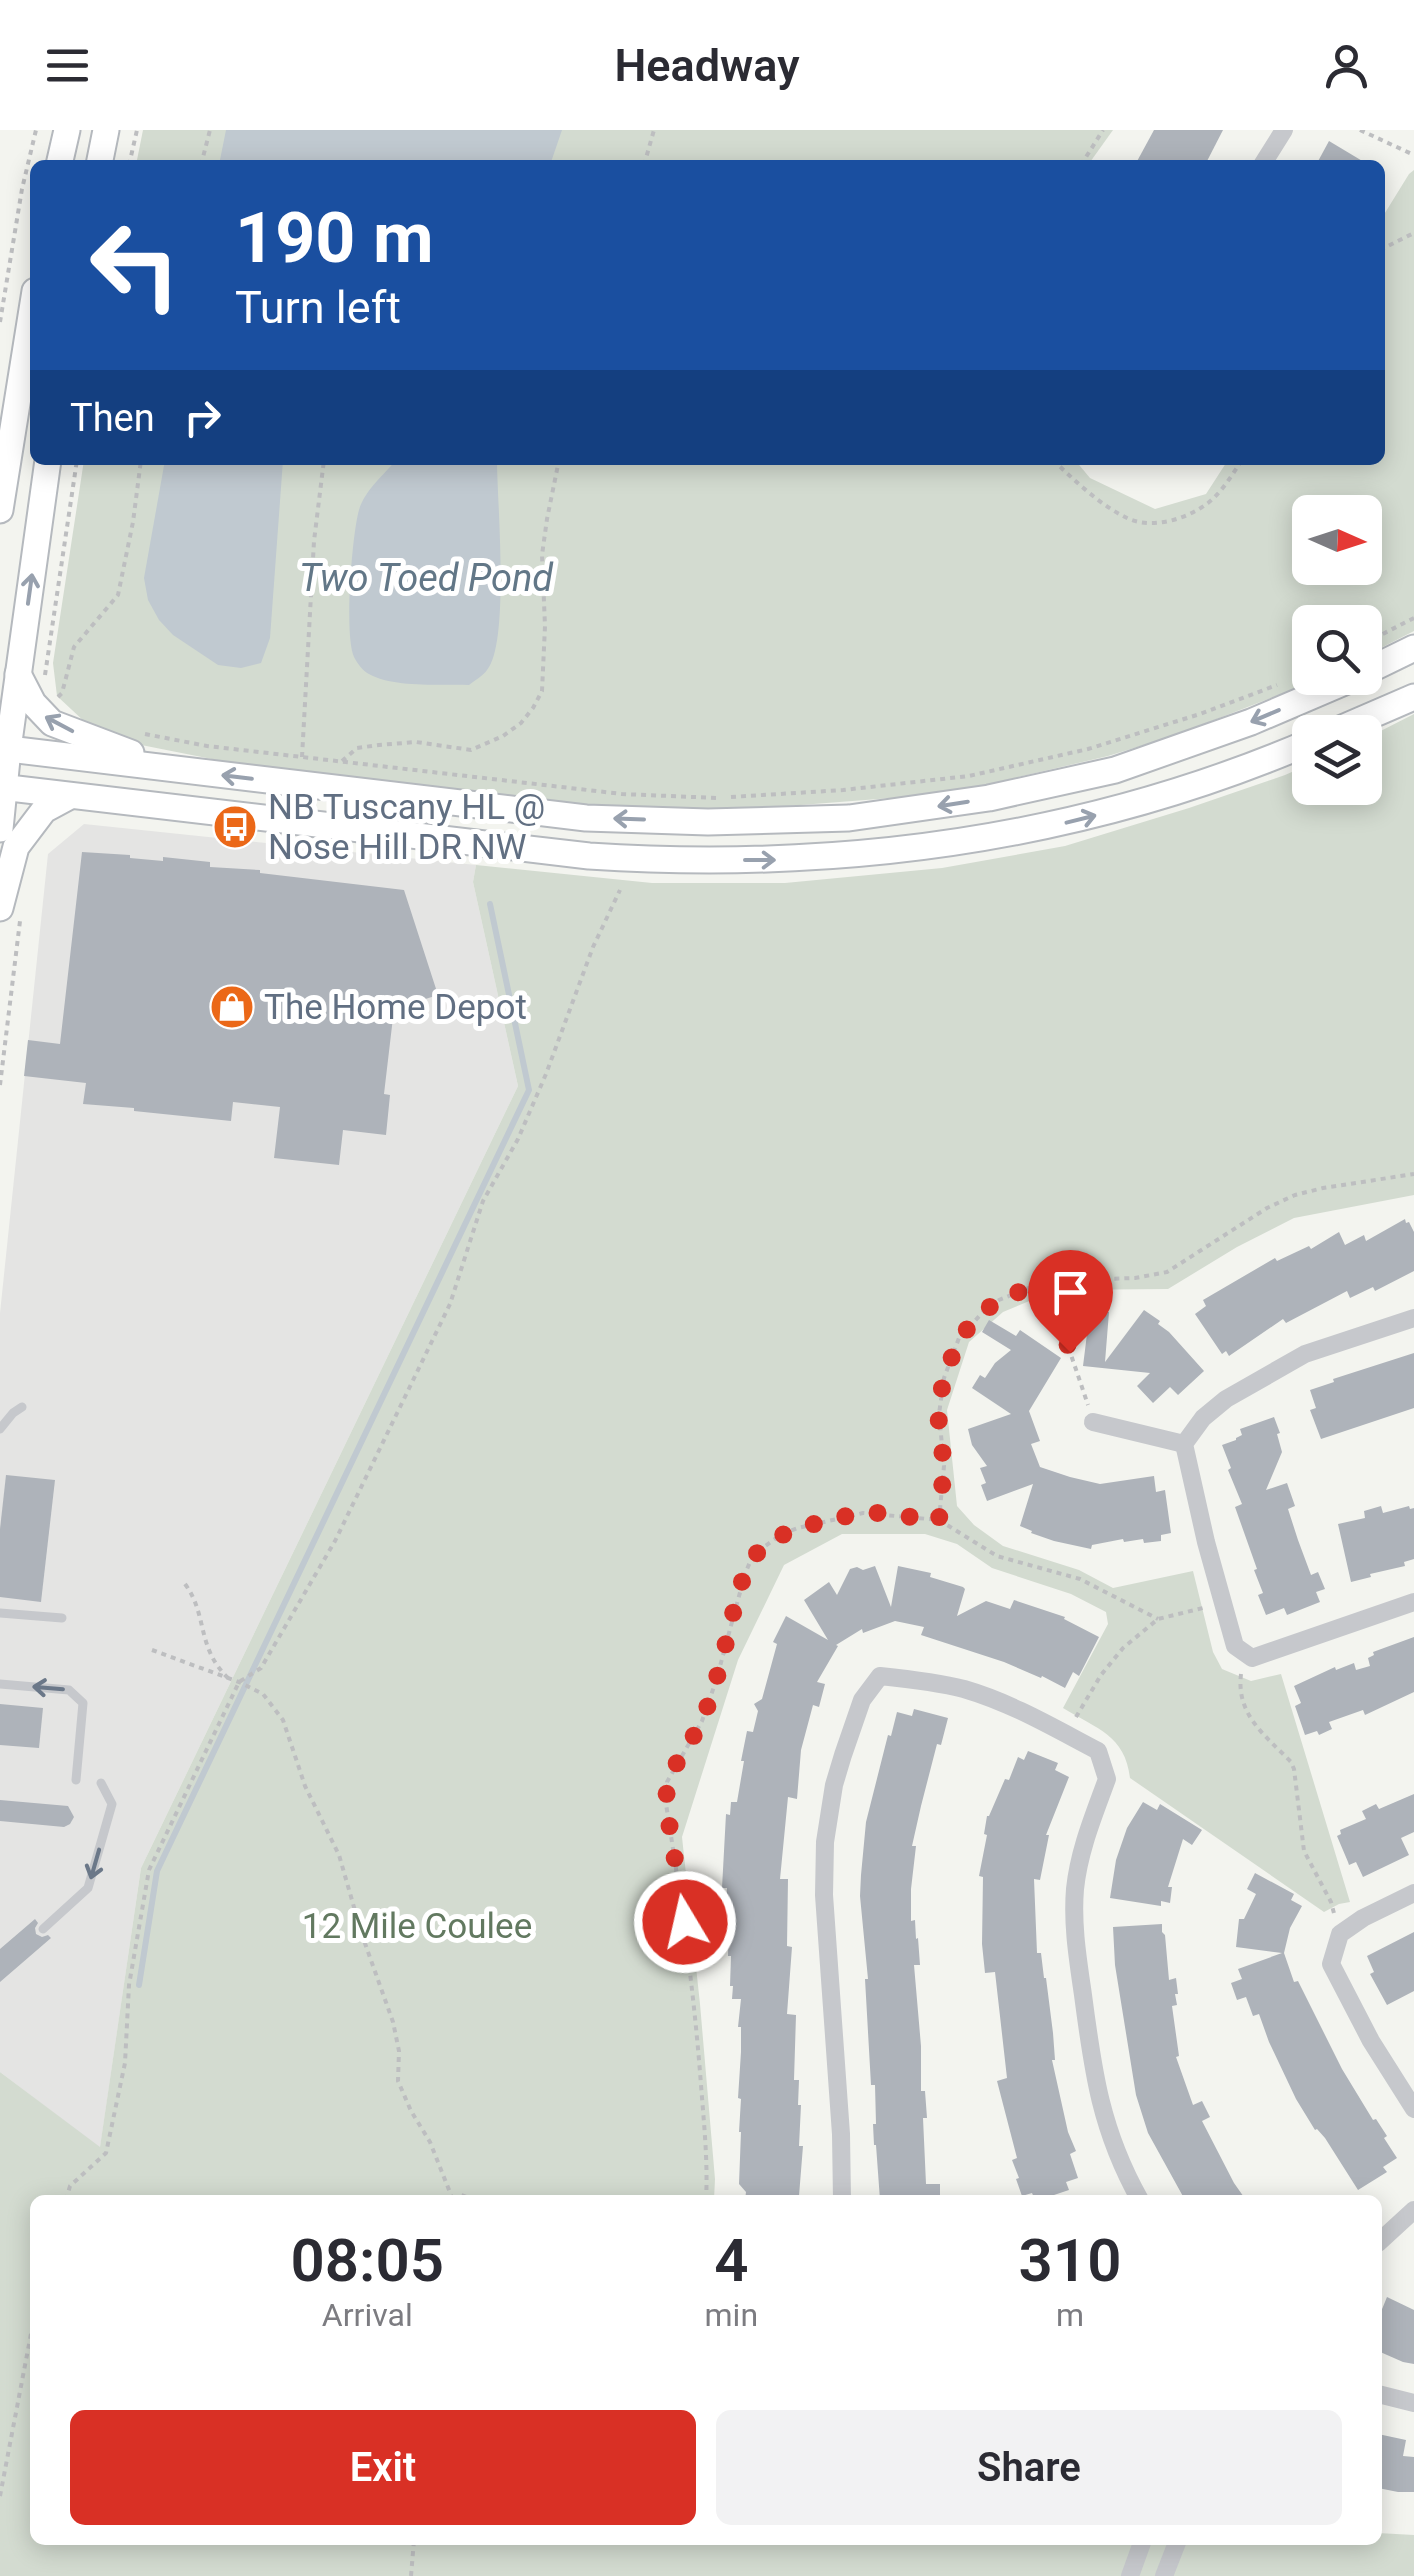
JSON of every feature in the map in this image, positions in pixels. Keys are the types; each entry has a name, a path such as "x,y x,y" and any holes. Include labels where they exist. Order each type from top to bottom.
{"street":[{"path":"61,160 66,130"},
{"path":"100,160 106,130"},
{"path":"1265,160 1284,130"},
{"path":"0,510 30,322"},
{"path":"0,829 4,749 47,465"},
{"path":"1382,664 1414,648"},
{"path":"18,674 33,703 52,722 108,746 183,769"},
{"path":"4,749 586,818 708,822 849,818 988,798 1114,770 1251,722 1314,695"},
{"path":"1372,715 1414,697"},
{"path":"2,788 589,856 796,860 874,854 1030,831 1194,787 1292,750"},
{"path":"11,911 16,846 44,810 71,796"},
{"path":"1414,1318 1305,1354 1226,1399 1203,1418 1184,1444 1234,1646 1252,1658 1414,1602"},
{"path":"1094,1422 1184,1444"},
{"path":"842,2195 824,1842 834,1785 862,1700 880,1676 939,1683 1011,1706 1098,1752 1108,1779 1079,1862 1075,1938 1098,2098 1116,2153 1137,2195"},
{"path":"1414,1893 1340,1934 1332,1964 1371,2041 1414,2109"},
{"path":"1382,2240 1414,2210"},
{"path":"1382,2395 1414,2403"},
{"path":"1130,2576 1141,2545"},
{"path":"1164,2576 1176,2545"}],"lane":[{"path":"0,1428 22,1407"},
{"path":"0,1613 62,1618"},
{"path":"0,1684 68,1690 83,1703 76,1780"},
{"path":"43,1929 88,1888 112,1804 102,1783"}],"path":[{"path":"0,322 36,130"},
{"path":"130,160 137,130"},
{"path":"202,160 210,130"},
{"path":"645,160 654,130"},
{"path":"1085,160 1103,130"},
{"path":"1360,130 1414,155"},
{"path":"1385,248 1414,233"},
{"path":"45,681 76,465"},
{"path":"51,704 62,693 74,648 118,595 140,465"},
{"path":"302,757 314,542 323,465"},
{"path":"342,761 357,748 379,745 416,742 471,750 503,736 534,708 542,690 544,666 542,556 559,465"},
{"path":"1059,465 1128,519 1154,524 1207,503 1228,483 1239,465"},
{"path":"1382,634 1414,618"},
{"path":"131,732 207,746 622,794 720,798 969,776 1088,749 1200,714 1292,677"},
{"path":"67,2195 70,2186 106,2153 125,2063 128,1985 149,1870 239,1682 261,1668 318,1572 450,1304 483,1201 518,1139 620,890"},
{"path":"0,1085 11,911"},
{"path":"939,1520 944,1466 938,1414 944,1378 959,1338 999,1300 1046,1281 1153,1276 1184,1263 1266,1208 1295,1195 1414,1174"},
{"path":"1046,1281 1094,1422"},
{"path":"706,2195 708,2168 696,2016 666,1804 667,1782 702,1721 745,1574 761,1548 798,1528 863,1514 939,1520 996,1556 1080,1579 1158,1620"},
{"path":"185,1584 198,1604 202,1632 216,1666 231,1681"},
{"path":"1066,1734 1100,1675 1123,1648 1158,1620 1223,1604"},
{"path":"152,1650 263,1694 283,1720 305,1786 339,1855 393,2022 398,2082 430,2142 451,2195"},
{"path":"1252,1658 1241,1672 1240,1697 1247,1715 1294,1769 1304,1851 1331,1902 1340,1934"},
{"path":"0,2496 30,2339"},
{"path":"411,2576 414,2545"}],"shaded area":[{"path":"84,824 476,865 473,882 518,1086 141,1868 100,2148 0,2072 0,1313 48,854"}],"green space":[{"path":"143,130 1113,130 1092,160 137,160"},
{"path":"1414,170 1414,631 1382,647 1382,605 1292,605 1292,690 1173,736 1108,756 976,787 904,797 735,810 635,809 495,797 257,768 101,737 57,696 53,663 83,465 1079,465 1090,478 1155,509 1206,494 1225,465 1385,465 1385,213"},
{"name":"12 Mile Coulee","path":"1414,714 1414,1195 1294,1218 1168,1289 1056,1290 1003,1312 969,1342 947,1410 957,1506 974,1525 1003,1546 1079,1570 1113,1588 1193,1571 1213,1652 1222,1669 1251,1681 1281,1674 1350,1902 1324,1912 1130,1778 1116,1742 1063,1708 1108,1624 1106,1612 1071,1594 992,1568 957,1544 925,1534 842,1534 784,1565 738,1660 682,1837 714,2195 30,2195 30,2545 1382,2545 1382,2533 1414,2535 1414,2576 0,2576 0,2072 100,2147 141,1868 518,1086 473,882 476,865 652,883 785,883 942,868 1065,846 1292,772 1292,805 1382,805 1382,730"}],"water":[{"path":"226,130 562,130 552,160 220,160"},
{"name":"Two Toed Pond","path":"164,465 283,465 270,638 261,663 241,668 218,665 173,635 148,600 144,578"},
{"name":"Two Toed Pond","path":"392,465 497,465 501,570 498,631 487,670 469,685 391,681 367,673 354,657 349,608 356,522 365,496"}],"building":[{"path":"1154,130 1223,130 1208,160 1138,160"},
{"path":"1329,141 1361,160 1319,160"},
{"name":"The Home Depot","path":"82,852 210,862 210,867 404,890 438,995 394,1009 384,1094 390,1095 386,1135 343,1130 339,1165 274,1158 280,1107 233,1102 231,1121 134,1111 83,1104 86,1083 24,1076 28,1040 60,1044"},
{"path":"1405,1219 1414,1232 1414,1271 1375,1291 1373,1287 1350,1298 1347,1291 1286,1323 1283,1319 1229,1356 1226,1351 1222,1354 1195,1314 1206,1306 1203,1300 1275,1258 1277,1261 1309,1246 1311,1249 1339,1232 1345,1245 1364,1235 1366,1241"},
{"path":"1090,1310 1109,1312 1105,1362 1144,1310 1160,1321 1158,1324 1204,1371 1178,1395 1170,1387 1153,1403 1137,1386 1150,1373 1083,1366"},
{"path":"989,1320 1016,1336 1020,1330 1061,1358 1029,1411 1040,1441 1031,1444 1040,1467 1100,1484 1154,1476 1156,1492 1165,1490 1171,1533 1161,1535 1161,1541 1123,1539 1092,1545 1091,1549 1054,1541 1020,1526 1033,1484 987,1501 980,1468 987,1466 972,1445 968,1429 1011,1414 972,1388 980,1375 985,1378 1011,1350 982,1332"},
{"path":"1414,1353 1414,1408 1321,1439 1310,1410 1316,1408 1310,1390"},
{"path":"1274,1417 1282,1452 1266,1490 1287,1483 1295,1506 1288,1509 1298,1540 1311,1575 1318,1572 1325,1589 1316,1592 1320,1602 1287,1615 1284,1608 1266,1615 1258,1595 1263,1593 1254,1570 1257,1569 1235,1507 1242,1504 1222,1445 1242,1435 1240,1429"},
{"path":"6,1475 55,1480 41,1602 0,1597 0,1529"},
{"path":"1381,1506 1383,1513 1414,1508 1414,1559 1404,1562 1405,1566 1351,1582 1338,1524 1365,1518 1364,1511"},
{"path":"875,1566 891,1607 898,1566 931,1573 930,1577 963,1587 957,1616 986,1601 1010,1609 1014,1600 1065,1617 1099,1637 1079,1676 1073,1672 1065,1688 1004,1662 921,1635 924,1627 895,1621 863,1633 862,1629 836,1645 817,1682 825,1684 819,1707 813,1705 801,1750 797,1799 788,1797 780,1879 788,1879 787,1946 792,1947 787,2014 796,2015 794,2080 799,2080 799,2146 803,2146 799,2195 746,2195 739,2184 741,1999 732,1999 729,1921 725,1920 727,1888 722,1888 726,1814 730,1815 731,1802 737,1802 747,1731 753,1732 758,1711 754,1704 762,1699 777,1644 773,1642 786,1616 828,1640 804,1600 829,1582 837,1595 850,1569"},
{"path":"1414,1637 1414,1692 1365,1715 1363,1710 1329,1722 1332,1729 1319,1735 1317,1731 1305,1735 1295,1706 1301,1703 1294,1686 1335,1667 1336,1670 1354,1663 1356,1670 1370,1666 1368,1658 1373,1652"},
{"path":"0,1704 43,1708 39,1748 0,1745"},
{"path":"914,1709 948,1718 941,1745 937,1744 912,1846 916,1846 911,1889 911,1921 915,1920 920,1965 914,1965 921,2091 925,2091 927,2118 923,2118 926,2184 940,2184 940,2195 880,2195 861,1875 866,1822 888,1735 891,1736 897,1712 912,1716"},
{"path":"1028,1751 1058,1763 1055,1770 1069,1777 1046,1835 1040,1880 1034,1879 1037,1953 1041,1953 1046,1978 1052,2060 1076,2151 1070,2154 1078,2178 1066,2182 1069,2190 1054,2195 1022,2195 1016,2179 1019,2178 1012,2160 1017,2158 997,2081 1007,2078 995,1972 985,1973 982,1944 983,1877 979,1876 987,1816 1018,1757 1024,1760"},
{"path":"1414,1794 1414,1832 1401,1838 1409,1855 1363,1877 1356,1862 1349,1865 1337,1836 1340,1830 1366,1819 1362,1811 1376,1804 1379,1809"},
{"path":"0,1800 68,1806 74,1817 64,1827 0,1821"},
{"path":"1143,1802 1157,1810 1160,1804 1202,1830 1192,1845 1183,1839 1168,1887 1172,1887 1170,1903 1161,1901 1161,1906 1110,1898 1116,1860 1127,1828"},
{"path":"1255,1873 1294,1894 1291,1900 1302,1906 1290,1928 1284,1953 1294,1982 1298,1981 1342,2069 1387,2136 1384,2138 1397,2158 1383,2167 1387,2172 1358,2190 1296,2099 1259,2014 1253,2016 1246,1997 1237,2000 1231,1983 1242,1979 1238,1969 1282,1953 1236,1947 1239,1919 1244,1919 1256,1894 1247,1889"},
{"path":"35,1919 36,1934 51,1938 0,1982 0,1949"},
{"path":"1162,1924 1169,1980 1176,1978 1178,1994 1177,2005 1172,2006 1179,2056 1176,2057 1193,2105 1202,2101 1210,2117 1202,2121 1242,2195 1182,2195 1148,2133 1136,2095 1115,1965 1113,1927"},
{"path":"1414,1932 1414,1991 1387,2005 1370,1974 1374,1972 1367,1956"},
{"path":"1387,2297 1414,2310 1414,2364 1382,2353 1382,2309"},
{"path":"1382,2435 1406,2440 1403,2456 1414,2457 1414,2492 1382,2489"}],"waterway":[{"path":"139,1985 157,1871 529,1090 490,904"}],"place":[{"name":"NB Tuscany HL @ Nose Hill DR NW","path":"235,827"},
{"name":"The Home Depot","path":"232,1007"}],"route":[{"path":"685,1922 666,1804 667,1782 702,1721 750,1562 761,1548 782,1534 838,1518 877,1513 939,1520 944,1466 938,1414 944,1378 959,1338 999,1300 1046,1281 1070,1352"}]}
